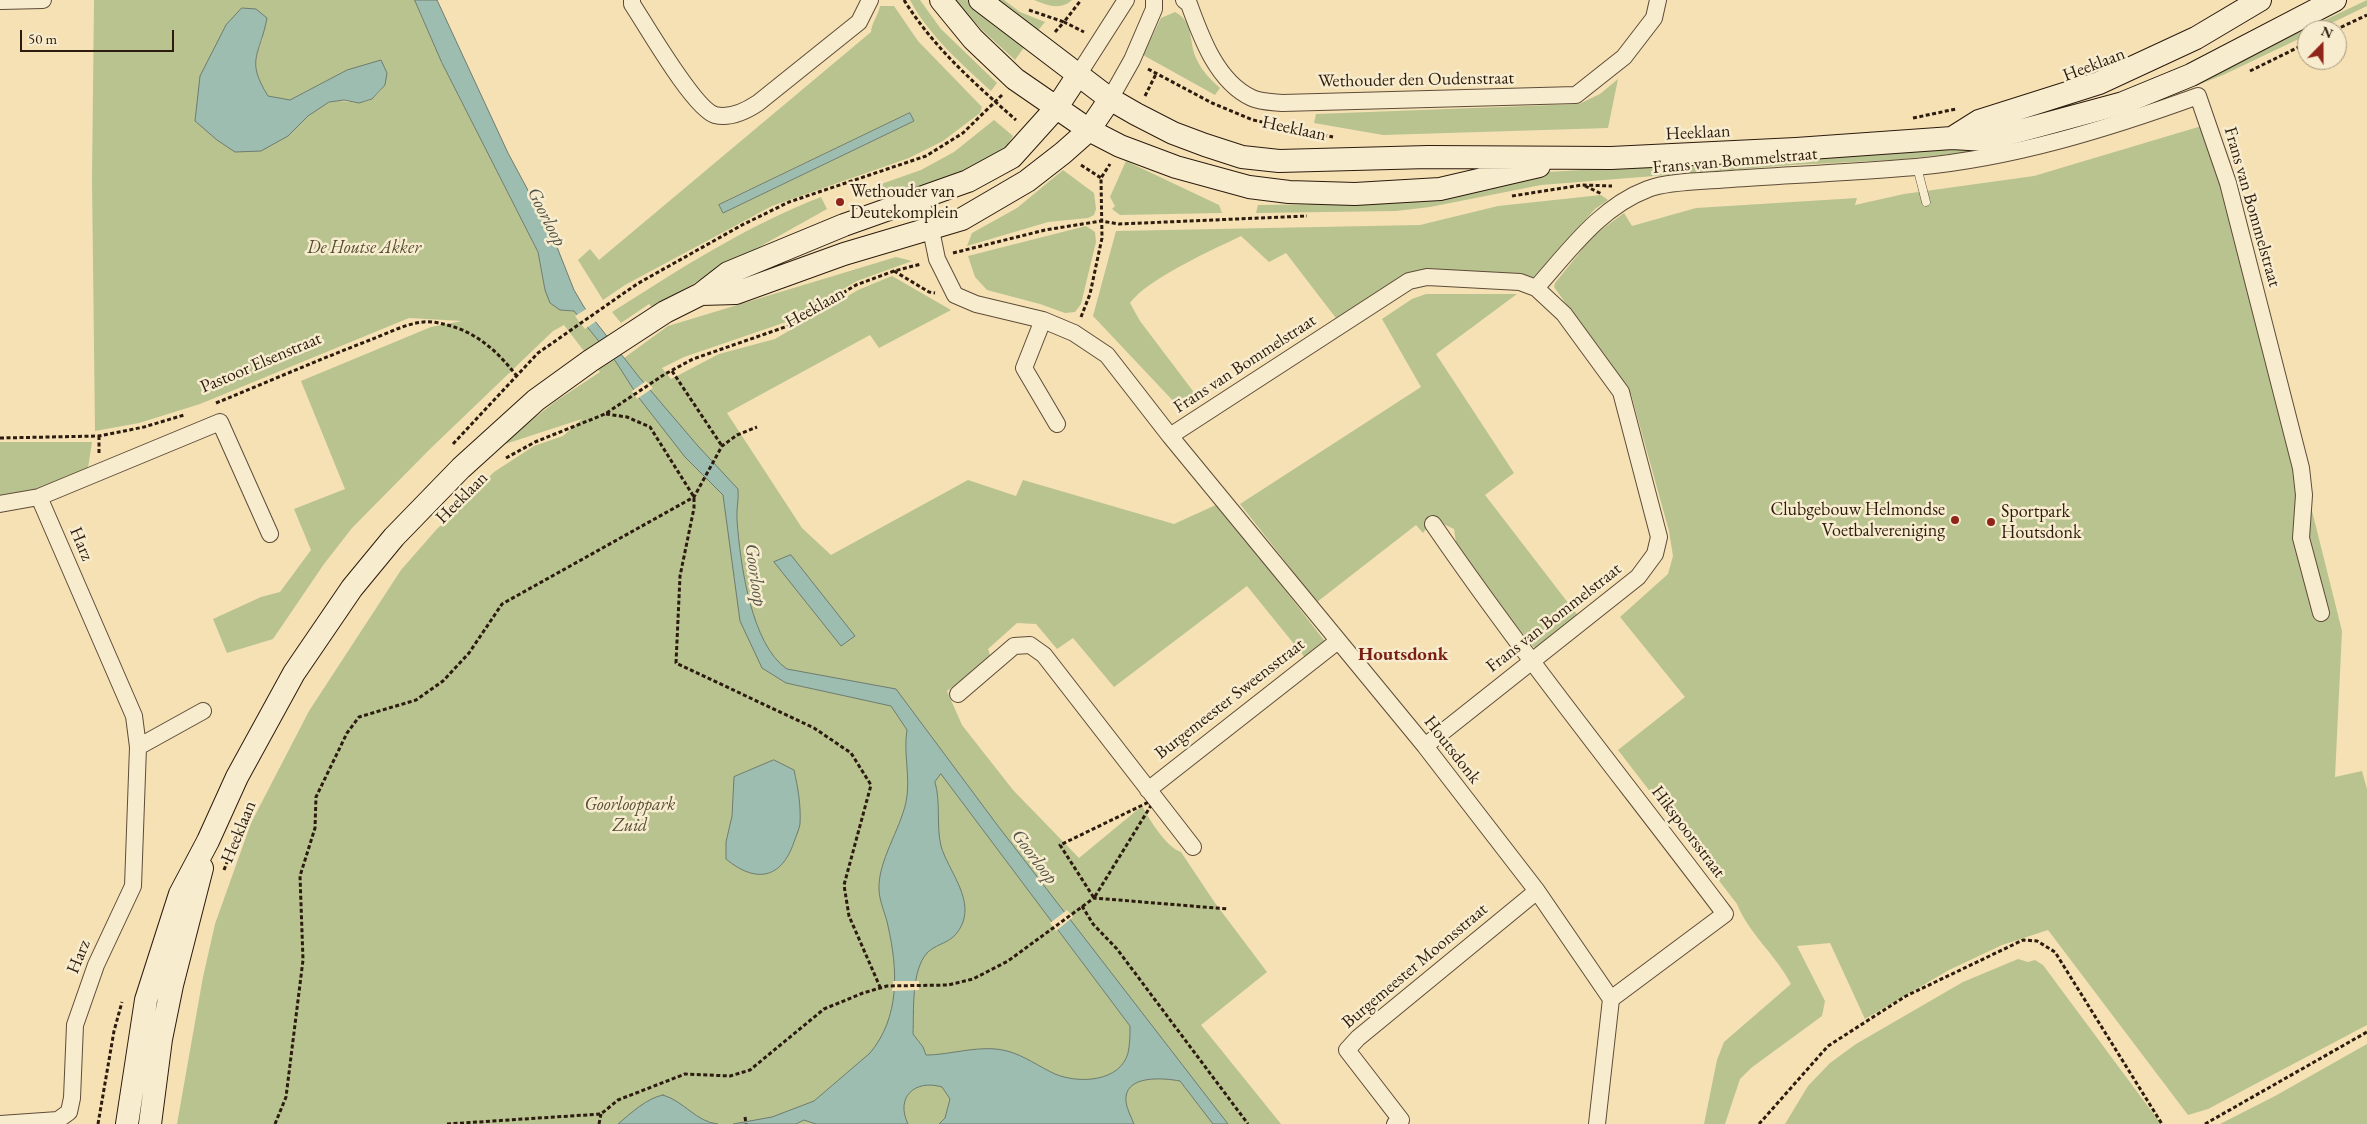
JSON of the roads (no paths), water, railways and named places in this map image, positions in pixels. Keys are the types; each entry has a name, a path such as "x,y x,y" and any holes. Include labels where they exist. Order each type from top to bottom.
{"main road":[{"path":"940,0 973,39 1015,78 1057,107"},
{"path":"980,0 1078,75"},
{"name":"Heeklaan","path":"1952,138 1980,121 2099,83 2196,38 2260,0"},
{"name":"Heeklaan","path":"127,1124 146,1000 180,894 208,841 237,777 294,673 352,588 394,537 460,468 536,400 590,360 665,312 701,294 728,273 844,226 968,181 1012,157 1057,107 1078,75 1110,99 1173,133 1242,157 1270,160 1611,158 1796,150 1952,138 1986,140 2123,103 2191,75 2335,0"},
{"name":"Heeklaan","path":"701,294 736,293 844,254 931,230 962,219 1027,181 1089,130 1110,99"},
{"name":"Heeklaan","path":"1057,107 1089,130 1120,146 1176,167 1249,187 1289,192 1355,194 1440,189 1579,157"},
{"name":"Heeklaan","path":"150,1124 162,1038 172,985 208,841"}],"street":[{"path":"0,1 43,0"},
{"path":"632,0 632,4 695,100 714,115 740,114 758,103 858,22 870,0"},
{"path":"1078,75 1126,0"},
{"path":"1110,99 1139,43 1154,9 1154,0"},
{"name":"Wethouder den Oudenstraat","path":"1184,0 1189,4 1211,59 1234,85 1251,97 1282,103 1576,95 1624,57 1654,18 1658,0"},
{"name":"Frans van Bommelstraat","path":"1536,288 1598,219 1622,202 1649,188 1692,182 1917,167 1986,158 2116,126 2198,96 2228,183 2301,468 2304,495 2301,538 2321,613"},
{"path":"920,200 931,230 937,259 955,295 976,304 1043,320 1074,333 1107,355 1170,436"},
{"name":"Frans van Bommelstraat","path":"1170,436 1409,281 1427,277 1520,282 1536,288 1564,314 1620,392 1659,537 1654,554 1638,577 1425,746"},
{"path":"1043,320 1024,368 1057,424"},
{"path":"0,504 39,497 220,422 270,534"},
{"name":"Houtsdonk","path":"1170,436 1425,746 1537,891 1611,999"},
{"name":"Harz","path":"0,1124 58,1120 69,1112 72,1098 76,1024 96,965 133,886 138,747 134,716 39,497"},
{"path":"1434,524 1493,611 1533,660"},
{"name":"Burgemeester Sweensstraat","path":"1151,794 1338,640"},
{"path":"958,694 1014,646 1030,645 1044,655 1193,847"},
{"name":"Hikspoorsstraat","path":"1533,660 1725,914 1611,999"},
{"path":"138,747 203,711"},
{"name":"Burgemeester Moonsstraat","path":"1400,1123 1347,1050 1358,1038 1537,891"},
{"path":"1597,1124 1611,999"}],"lane":[{"path":"1917,167 1926,202"}],"place":[{"name":"Wethouder van Deutekomplein","path":"840,202"},
{"name":"Clubgebouw Helmondse Voetbalvereniging","path":"1955,520"},
{"name":"Sportpark Houtsdonk","path":"1991,522"}],"district":[{"name":"Houtsdonk","path":"1403,655"}],"water label":[{"name":"Goorloop","path":"546,217"},
{"name":"Goorloop","path":"755,575"},
{"name":"Goorloop","path":"1034,857"}],"park label":[{"name":"De Houtse Akker","path":"364,248"},
{"name":"Goorlooppark Zuid","path":"630,815"}]}
